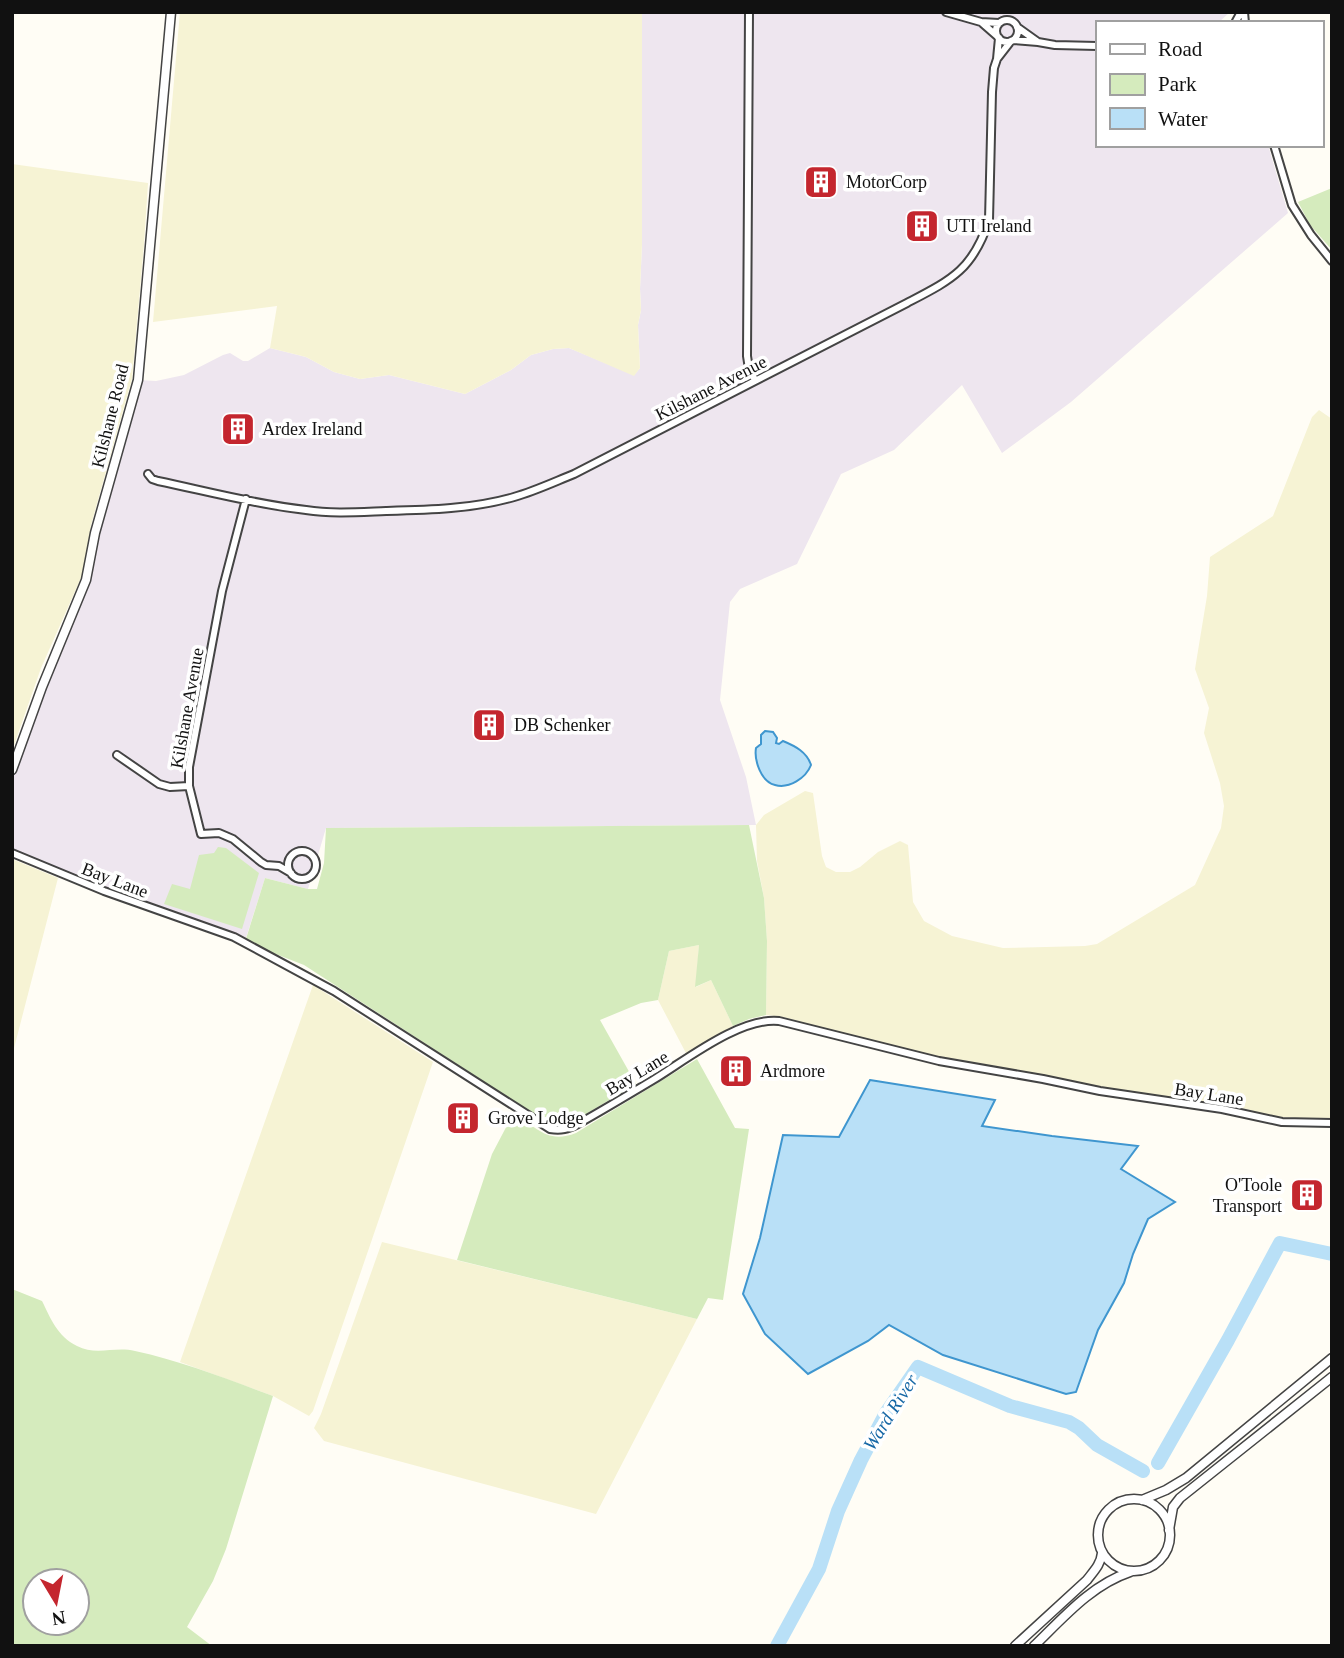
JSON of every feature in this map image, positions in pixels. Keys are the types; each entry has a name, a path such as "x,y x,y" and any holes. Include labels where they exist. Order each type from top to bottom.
{"street":[{"name":"Kilshane Road","path":"12,770 42,687 86,580 95,533 138,380 172,12"},
{"path":"749,12 747,356 749,369 755,380"},
{"path":"946,12 981,22 999,23 1009,20 1038,42"},
{"path":"981,22 1004,42 1013,40 1096,46"},
{"path":"998,37 996,30 999,23"},
{"path":"1013,40 1018,34 1017,27"},
{"name":"Kilshane Avenue","path":"148,474 158,481 246,499 305,510 343,513 479,504 513,497 574,474 945,283 959,272 973,256 989,220 992,92 998,37"},
{"name":"Kilshane Avenue","path":"997,60 1013,40"},
{"path":"1275,147 1292,205 1332,261"},
{"name":"Kilshane Avenue","path":"246,499 222,591 189,767 189,786 201,834 219,833 233,839 266,865 279,866 291,873"},
{"path":"117,755 159,784 170,787 189,786"},
{"path":"279,866 296,853 305,852 313,856 316,864 314,873 307,878 298,878 291,873 290,860"},
{"name":"Bay Lane","path":"12,853 104,891 234,937 334,991 550,1129 559,1131 578,1124 721,1038 756,1022 769,1020 939,1060 1101,1091 1222,1109 1274,1121 1332,1123"},
{"path":"1142,1500 1167,1490 1186,1478 1332,1358"},
{"path":"1034,1646 1094,1590 1118,1576 1148,1568 1162,1557 1169,1540 1173,1507 1180,1498 1332,1377"},
{"path":"1015,1646 1087,1580 1102,1560 1098,1533 1100,1523 1112,1506 1131,1499 1152,1504 1166,1520 1169,1530"},
{"path":"1102,1553 1115,1566 1133,1571"}],"shaded area":[{"path":"180,12 642,12 642,244 641,310 638,325 640,368 634,376 569,348 553,349 531,355 511,370 465,394 389,375 360,379 334,372 306,357 270,348 277,306 153,322"},
{"path":"642,12 1230,12 1220,21 1096,21 1096,147 1269,147 1288,213 1071,402 1002,453 962,385 894,450 841,474 797,564 740,589 730,602 720,700 746,777 756,825 326,828 308,889 265,878 245,941 12,853 12,770 80,596 138,380 156,381 184,375 230,353 248,361 270,348 306,357 334,372 360,379 389,375 465,394 511,370 531,355 553,349 569,348 634,375 640,368 638,325 641,310"},
{"path":"12,164 148,183 132,379 91,525 85,569 41,668 12,751"},
{"path":"1319,410 1332,419 1332,1119 1268,1116 1215,1103 1147,1096 902,1050 783,1017 766,1015 767,941 764,898 757,861 756,825 764,815 805,791 813,793 826,867 836,872 850,872 878,852 900,841 908,845 913,902 924,921 952,936 1003,948 1097,944 1195,885 1221,828 1224,806 1220,783 1204,733 1209,708 1195,669 1207,596 1210,557 1273,516 1312,417"},
{"path":"12,859 58,878 12,1056"},
{"path":"699,945 696,987 711,980 733,1026 687,1055 658,1000 669,951"},
{"path":"313,985 433,1062 313,1411 309,1416 273,1396 180,1362"},
{"path":"382,1242 697,1319 596,1514 324,1441 314,1428"}],"green space":[{"path":"1332,188 1332,250 1310,225 1298,202"},
{"path":"749,825 764,898 767,941 766,1015 733,1026 711,980 695,987 699,945 669,951 658,1000 641,1003 600,1020 636,1084 566,1126 557,1127 545,1121 304,965 245,942 265,878 317,889 324,863 326,828"},
{"path":"218,847 226,848 259,873 242,929 164,904 172,884 190,889 199,855 214,853"},
{"path":"697,1059 735,1128 749,1129 723,1300 708,1298 697,1319 457,1260 492,1154 514,1112 543,1133 557,1137 566,1136 576,1133"},
{"path":"12,1289 42,1301 60,1332 70,1342 84,1349 128,1350 153,1355 273,1396 226,1549 213,1581 187,1627 212,1646 12,1646"}],"water":[{"path":"765,731 773,732 777,738 776,743 783,741 792,745 809,760 809,770 796,781 780,786 770,783 762,775 757,764 756,748 761,744 761,735"},
{"path":"870,1080 995,1100 982,1126 1138,1146 1121,1169 1175,1202 1148,1219 1124,1283 1098,1330 1076,1392 1066,1394 943,1355 889,1325 868,1341 808,1374 765,1334 743,1294 760,1238 783,1135 839,1137"}],"waterway":[{"name":"Ward River","path":"1158,1463 1280,1243 1332,1254"},
{"name":"Ward River","path":"777,1646 819,1569 838,1511 861,1460 886,1413 918,1367 1010,1406 1069,1422 1097,1445 1143,1471"}],"place":[{"name":"MotorCorp","path":"821,182"},
{"name":"UTI Ireland","path":"922,226"},
{"name":"Ardex Ireland","path":"238,429"},
{"name":"DB Schenker","path":"489,725"},
{"name":"Ardmore","path":"736,1071"},
{"name":"Grove Lodge","path":"463,1118"},
{"name":"O'Toole Transport","path":"1307,1195"}]}
